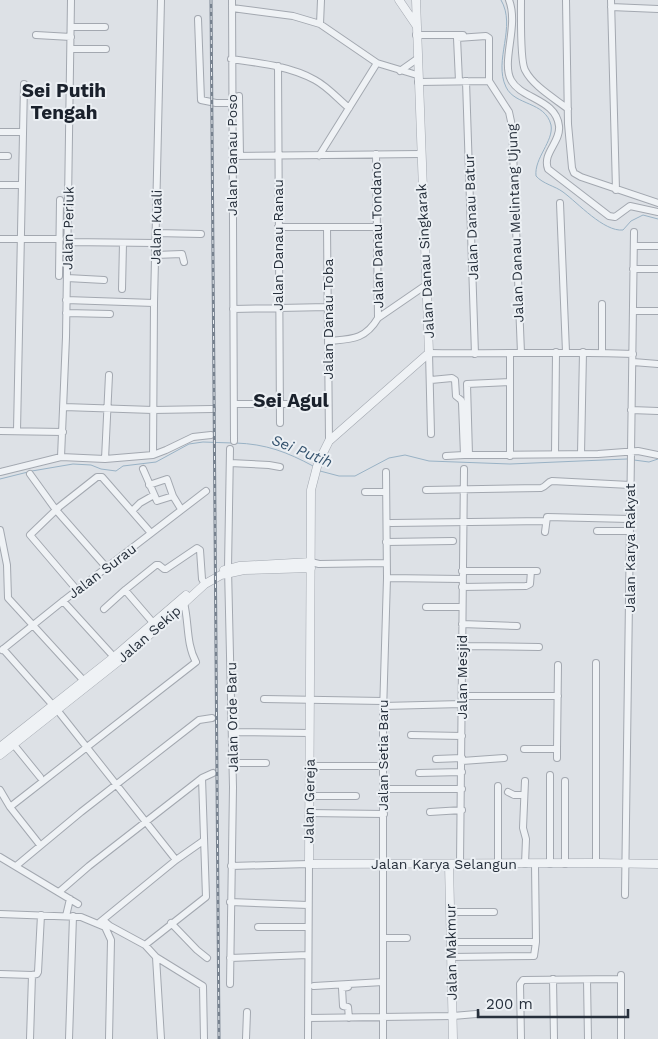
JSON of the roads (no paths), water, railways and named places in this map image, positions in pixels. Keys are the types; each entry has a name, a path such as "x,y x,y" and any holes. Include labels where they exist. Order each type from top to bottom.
{"street":[{"name":"Jalan Periuk","path":"61,456 67,278 71,0"},
{"name":"Jalan Kuali","path":"153,455 155,243 161,0"},
{"name":"Jalan Danau Poso","path":"232,0 232,103 237,156 233,309 234,441"},
{"path":"320,24 321,0"},
{"path":"399,0 416,26"},
{"name":"Jalan Danau Singkarak","path":"313,565 311,490 314,473 329,441 429,353 420,154 416,0"},
{"path":"509,0 513,13 508,64 510,79 518,89 533,96 551,110 559,125 557,139 547,159 548,169 609,216 615,217 630,206 658,212"},
{"path":"521,0 523,66 537,84 568,109"},
{"path":"566,0 570,160 574,173 616,190 658,202"},
{"path":"616,190 611,4 658,9"},
{"path":"232,8 293,16 320,24 377,64 418,78 489,81"},
{"path":"198,19 201,100 216,103 232,103"},
{"path":"71,27 106,27"},
{"path":"416,35 491,34"},
{"path":"36,35 71,37"},
{"name":"Jalan Danau Batur","path":"475,354 462,81 457,38 486,36 489,38 489,81"},
{"path":"71,49 106,49"},
{"path":"231,59 278,66 315,80 349,108"},
{"path":"400,71 417,59"},
{"path":"319,156 377,64"},
{"name":"Jalan Danau Ranau","path":"278,66 280,423"},
{"name":"Jalan Danau Melintang Ujung","path":"489,81 509,112 512,126 521,353"},
{"path":"17,431 24,84"},
{"path":"239,96 237,156 420,154"},
{"path":"0,132 23,132"},
{"name":"Jalan Danau Tondano","path":"329,341 358,338 372,328 378,318 376,154"},
{"path":"0,156 8,156"},
{"path":"0,185 22,185"},
{"path":"59,276 60,200"},
{"path":"560,203 566,352"},
{"path":"278,227 377,227"},
{"name":"Jalan Danau Toba","path":"327,227 329,441"},
{"name":"Jalan Karya Rakyat","path":"625,895 634,232"},
{"path":"156,233 201,234"},
{"path":"0,239 60,239"},
{"path":"67,242 155,243"},
{"path":"122,289 123,243"},
{"path":"634,246 658,246"},
{"path":"155,255 182,254 184,262"},
{"path":"633,268 658,269"},
{"path":"67,278 104,280"},
{"path":"378,318 426,285"},
{"path":"66,300 154,303"},
{"path":"602,304 602,352"},
{"path":"233,309 328,307"},
{"path":"633,311 658,311"},
{"path":"66,313 110,314"},
{"path":"555,454 556,352"},
{"path":"581,454 583,352"},
{"path":"431,434 429,353 602,352 633,354"},
{"path":"510,354 510,456"},
{"path":"633,362 658,364"},
{"path":"105,459 110,375"},
{"path":"431,380 452,378 455,380 456,396 462,402 466,455"},
{"path":"466,455 467,384 510,382"},
{"path":"235,404 328,404"},
{"path":"64,407 153,410 212,409"},
{"path":"631,410 658,411"},
{"path":"0,431 63,432"},
{"path":"0,472 61,456 105,459 153,455 193,437 211,434"},
{"name":"Jalan Orde Baru","path":"230,449 229,571 233,732 230,984"},
{"path":"446,456 658,455"},
{"path":"230,463 264,464 280,467"},
{"path":"143,469 158,501 173,496"},
{"name":"Jalan Mesjid","path":"460,864 464,469"},
{"name":"Jalan Setia Baru","path":"383,1039 383,704 387,578 386,472"},
{"path":"30,474 56,510 108,568"},
{"path":"77,590 30,537 30,533 56,510 99,477 102,478 151,533"},
{"path":"149,485 167,479 173,496 181,509"},
{"path":"426,490 541,488 552,481 630,485"},
{"name":"Jalan Surau","path":"2,650 206,491"},
{"path":"365,492 386,492"},
{"path":"132,511 140,503 154,495"},
{"path":"391,524 546,519 630,519"},
{"path":"545,532 546,519"},
{"path":"0,530 8,565 8,598 84,681"},
{"path":"597,531 630,531"},
{"path":"386,542 453,541"},
{"path":"104,609 156,565 166,570 196,548 200,550 203,582"},
{"name":"Jalan Sekip","path":"0,755 155,626 203,582 240,566 386,563"},
{"name":"Jalan Gereja","path":"308,1039 310,701 313,565"},
{"path":"387,578 534,571 530,584 526,586 462,587"},
{"name":"Jalan Sekip","path":"0,747 56,708 84,681 184,604 203,582"},
{"path":"125,590 155,626"},
{"path":"63,601 114,657"},
{"path":"10,806 196,662 191,650 187,613 184,604"},
{"path":"426,607 462,607"},
{"path":"462,624 517,626"},
{"path":"462,646 539,647"},
{"path":"2,650 56,708 176,860"},
{"path":"596,663 596,863"},
{"path":"557,758 558,665"},
{"path":"462,696 558,696"},
{"path":"264,699 383,704 462,704"},
{"path":"16,866 199,720 212,718"},
{"path":"233,732 310,733"},
{"path":"411,735 462,736"},
{"path":"14,745 40,777"},
{"path":"524,749 557,749"},
{"path":"436,758 504,758"},
{"path":"233,763 266,763"},
{"path":"310,766 383,766"},
{"path":"59,892 202,778 213,772"},
{"path":"419,773 462,772"},
{"path":"550,775 550,864"},
{"path":"145,945 206,897 202,778"},
{"path":"525,780 525,795 523,795 526,864"},
{"path":"564,864 565,781"},
{"path":"498,786 498,864"},
{"path":"383,789 462,789"},
{"path":"0,790 40,845"},
{"path":"508,792 514,795 523,795"},
{"path":"309,796 356,796"},
{"path":"430,812 462,810"},
{"path":"309,813 384,814"},
{"path":"101,922 176,860 203,841"},
{"path":"0,857 78,904"},
{"name":"Jalan Karya Selangun","path":"231,866 309,864 658,864"},
{"name":"Jalan Makmur","path":"449,864 453,1039"},
{"path":"452,957 534,956 536,942 535,864"},
{"path":"66,916 70,899"},
{"path":"230,902 308,905"},
{"path":"450,912 494,912"},
{"path":"0,914 73,916 101,922 145,945 156,958 202,985 204,990 204,1039"},
{"path":"0,974 37,974 41,915"},
{"path":"69,1039 73,916"},
{"path":"101,922 111,940 109,1039"},
{"path":"171,924 207,958"},
{"path":"258,927 308,927"},
{"path":"384,938 407,938"},
{"path":"451,942 536,942"},
{"path":"230,958 308,955"},
{"path":"156,958 161,1039"},
{"path":"30,1039 32,975"},
{"path":"521,1039 520,983 524,979 587,980 621,977 621,1039"},
{"path":"553,979 554,1039"},
{"path":"587,980 588,1039"},
{"path":"314,986 383,982"},
{"path":"349,1018 348,1007 343,1006 342,988 349,987 350,984"},
{"path":"246,1039 247,1012"},
{"path":"308,1018 476,1014"}],"waterway":[{"path":"501,0 507,21 502,66 506,87 516,98 543,112 548,117 551,125 550,137 538,163 536,176 563,192 600,222 616,229 623,230 631,221 643,215 658,219"},
{"name":"Sei Putih","path":"32,471 73,464 91,465 101,469 116,471 123,466 156,462 189,444 203,442 232,443"},
{"name":"Sei Putih","path":"236,443 257,445 276,450 313,466"},
{"name":"Sei Putih","path":"320,471 339,476 355,476 389,458 405,455 429,461 510,464 627,459"},
{"name":"Sei Putih","path":"634,460 649,462 658,459"},
{"name":"Sei Putih","path":"0,479 28,472"}],"railway":[{"path":"211,0 219,1039"}],"district":[{"name":"Sei Putih Tengah","path":"64,101"},
{"name":"Sei Agul","path":"291,400"}]}
